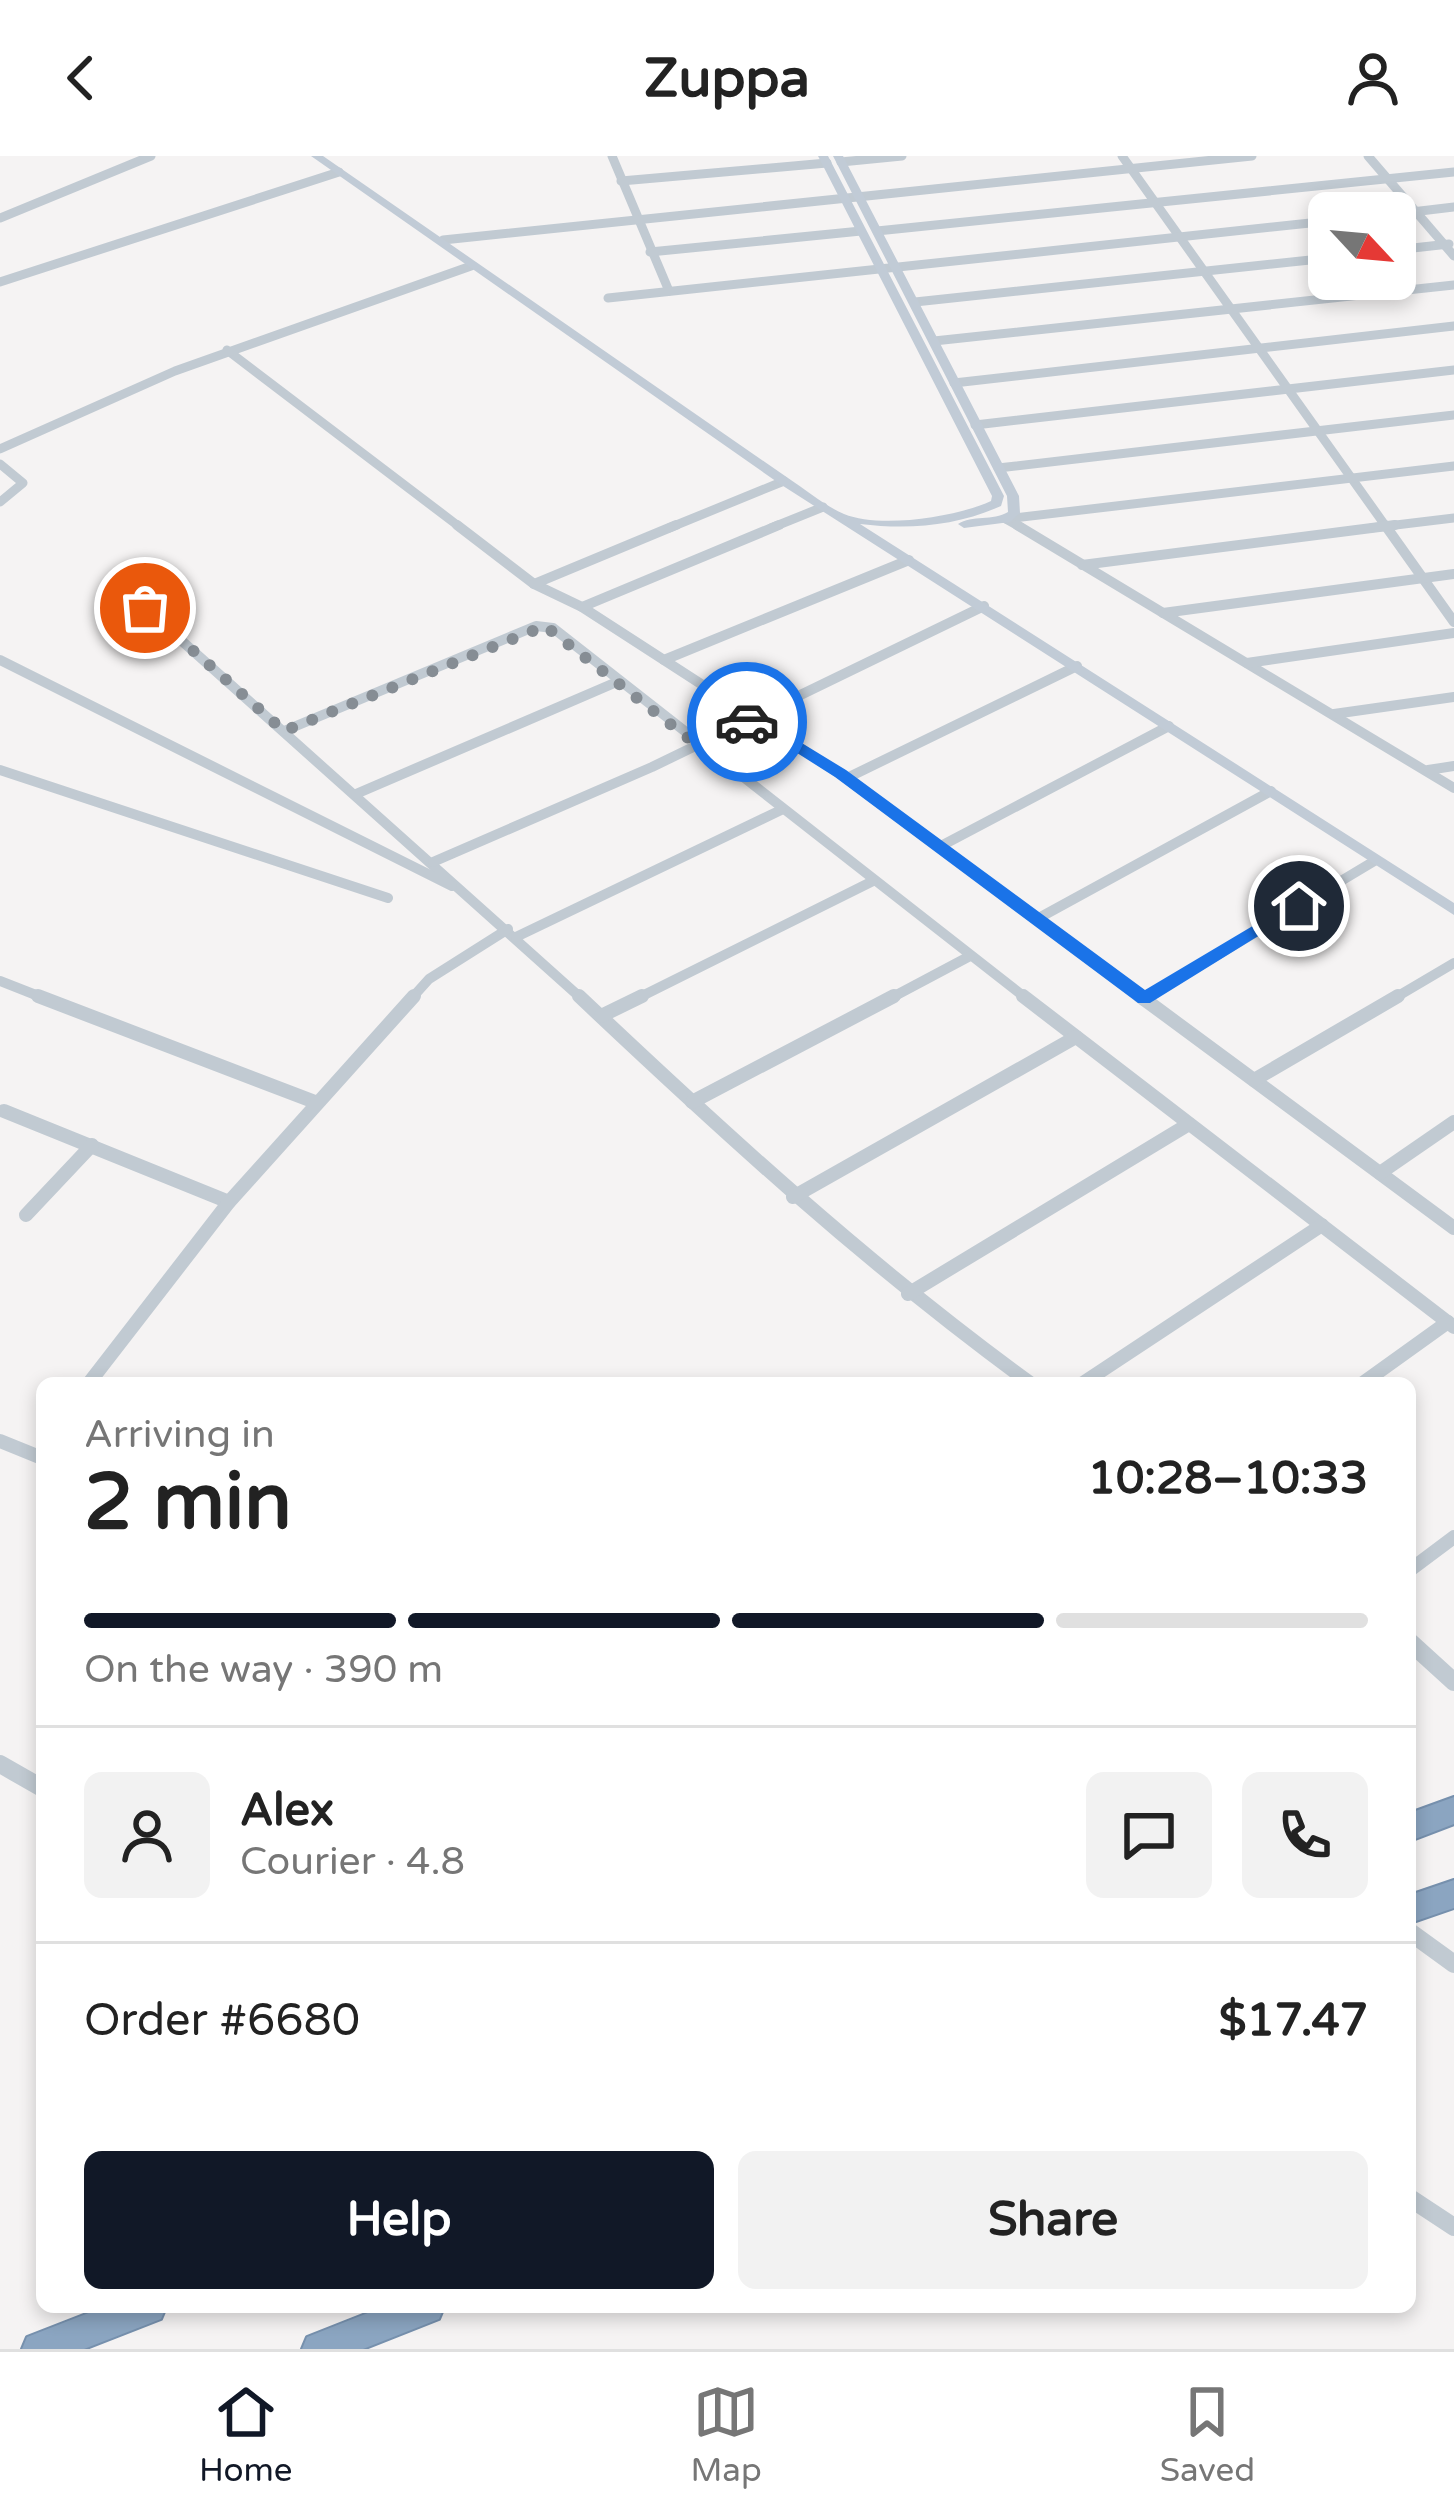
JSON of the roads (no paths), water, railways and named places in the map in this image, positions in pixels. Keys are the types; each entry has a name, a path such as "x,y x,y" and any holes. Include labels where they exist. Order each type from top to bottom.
{"highway":[{"path":"1416,1825 1454,1810"},
{"path":"1416,1907 1454,1894"},
{"path":"39,2349 133,2313"},
{"path":"319,2349 412,2313"}],"street":[{"path":"0,218 151,156"},
{"path":"318,156 784,481 1454,910"},
{"path":"612,156 634,219 669,291"},
{"path":"621,181 902,156"},
{"path":"1122,156 1174,236 1454,622"},
{"path":"442,240 1252,156"},
{"path":"1368,156 1400,192"},
{"path":"832,159 877,231 998,468 1016,506 1006,519"},
{"path":"832,159 842,196 998,500 982,510 918,524 843,518"},
{"path":"0,282 339,172"},
{"path":"877,231 1454,172"},
{"path":"1416,212 1454,207"},
{"path":"1416,213 1449,244 1454,256"},
{"path":"608,298 1308,222"},
{"path":"650,251 861,231"},
{"path":"1416,248 1449,244"},
{"path":"915,302 1308,260"},
{"path":"0,449 227,350 471,266"},
{"path":"934,341 1454,285"},
{"path":"954,383 1454,326"},
{"path":"227,350 534,584 582,607 847,778 1454,1228"},
{"path":"975,425 1454,370"},
{"path":"998,468 1454,415"},
{"path":"0,464 23,483 0,502"},
{"path":"886,546 919,528 1454,466"},
{"path":"534,584 784,481"},
{"path":"582,607 824,507"},
{"path":"1082,566 1454,518"},
{"path":"1006,519 1454,788"},
{"path":"664,660 909,560"},
{"path":"1163,613 1454,574"},
{"path":"433,862 697,745 984,606"},
{"path":"145,608 477,900 793,1197 908,1294 1022,1377"},
{"path":"284,731 536,626 553,628 697,745 1451,1325 1372,1377"},
{"path":"1247,663 1454,633"},
{"path":"0,660 477,900"},
{"path":"847,778 1077,666"},
{"path":"356,794 619,681"},
{"path":"1334,715 1454,697"},
{"path":"939,847 1169,726"},
{"path":"1428,770 1454,766"},
{"path":"0,770 388,898"},
{"path":"1037,920 1271,791"},
{"path":"94,1377 229,1202 429,980 512,933 781,810"},
{"path":"1144,999 1376,860"},
{"path":"601,1016 873,880"},
{"path":"692,1102 970,956"},
{"path":"1254,1080 1454,963"},
{"path":"0,981 315,1102"},
{"path":"793,1197 1076,1037"},
{"path":"4,1112 229,1202"},
{"path":"1380,1173 1454,1122"},
{"path":"908,1294 1189,1124"},
{"path":"26,1215 92,1145"},
{"path":"1092,1377 1322,1226"},
{"path":"0,1441 36,1451"},
{"path":"1416,1566 1454,1537"},
{"path":"1416,1647 1454,1682"},
{"path":"0,1764 36,1785"},
{"path":"1416,1936 1454,1964"},
{"path":"1416,2202 1454,2227"}]}
